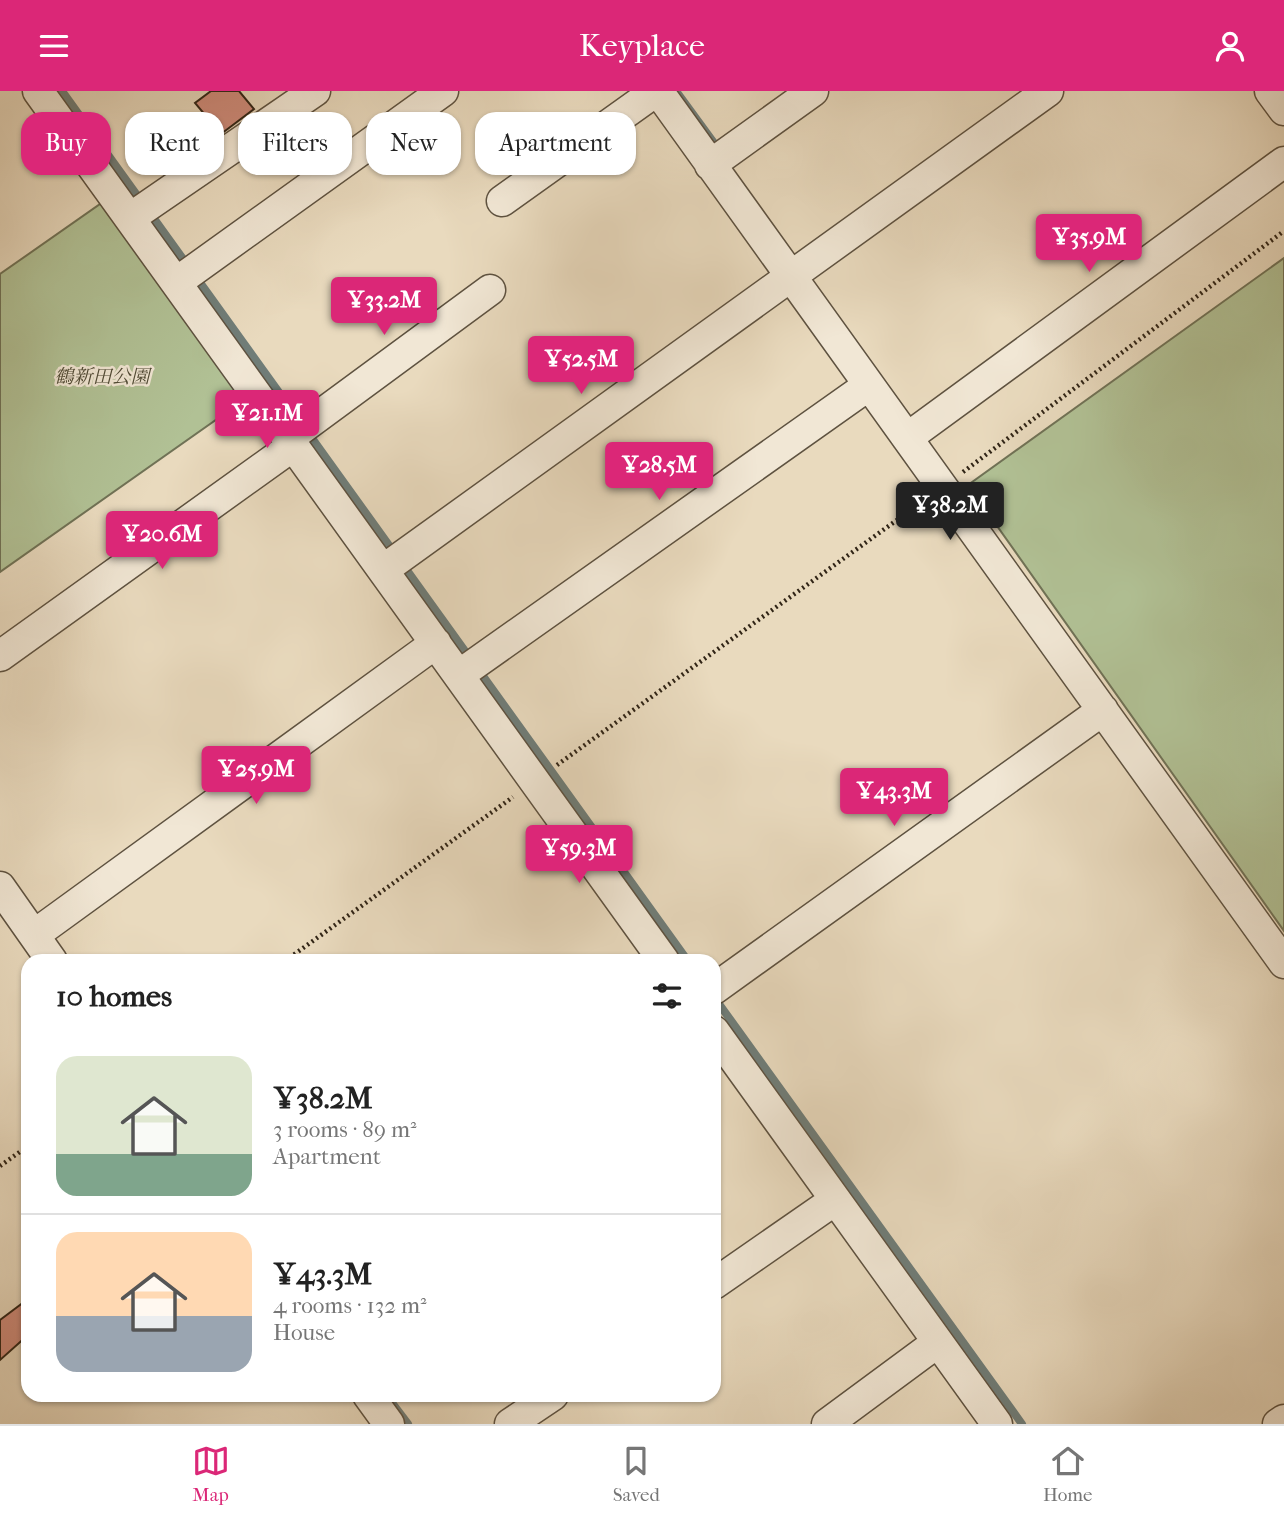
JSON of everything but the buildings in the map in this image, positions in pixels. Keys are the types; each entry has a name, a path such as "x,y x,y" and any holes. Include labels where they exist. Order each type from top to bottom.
{"street":[{"path":"38,91 141,211 297,435 392,563 436,643 469,669 545,773 660,954"},
{"path":"141,211 315,91"},
{"path":"186,275 443,91"},
{"path":"502,201 657,91 718,159 798,272 869,385 914,432 950,481 1103,710 1284,963"},
{"path":"718,159 813,91"},
{"path":"392,563 1048,91"},
{"path":"1270,91 1284,110"},
{"path":"914,432 1284,162"},
{"path":"0,656 490,290"},
{"path":"469,669 869,385"},
{"path":"39,932 436,643"},
{"path":"721,984 1103,710"},
{"path":"0,887 39,932 49,954"},
{"path":"721,1041 997,1424"},
{"path":"721,1279 835,1200"},
{"path":"827,1424 939,1342"},
{"path":"373,1402 389,1424"},
{"path":"510,1424 543,1402"},
{"path":"1278,1424 1284,1420"}],"path":[{"path":"295,954 950,481 1284,232"},
{"path":"0,1166 21,1151"}],"green space":[{"name":"鶴新田公園","path":"103,202 244,400 0,572 0,274"},
{"path":"1284,258 1284,931 968,485"}],"waterway":[{"path":"62,91 142,202"},
{"path":"676,91 720,151"},
{"path":"150,213 683,954"},
{"path":"721,1007 1022,1424"},
{"path":"391,1402 408,1424"}]}
